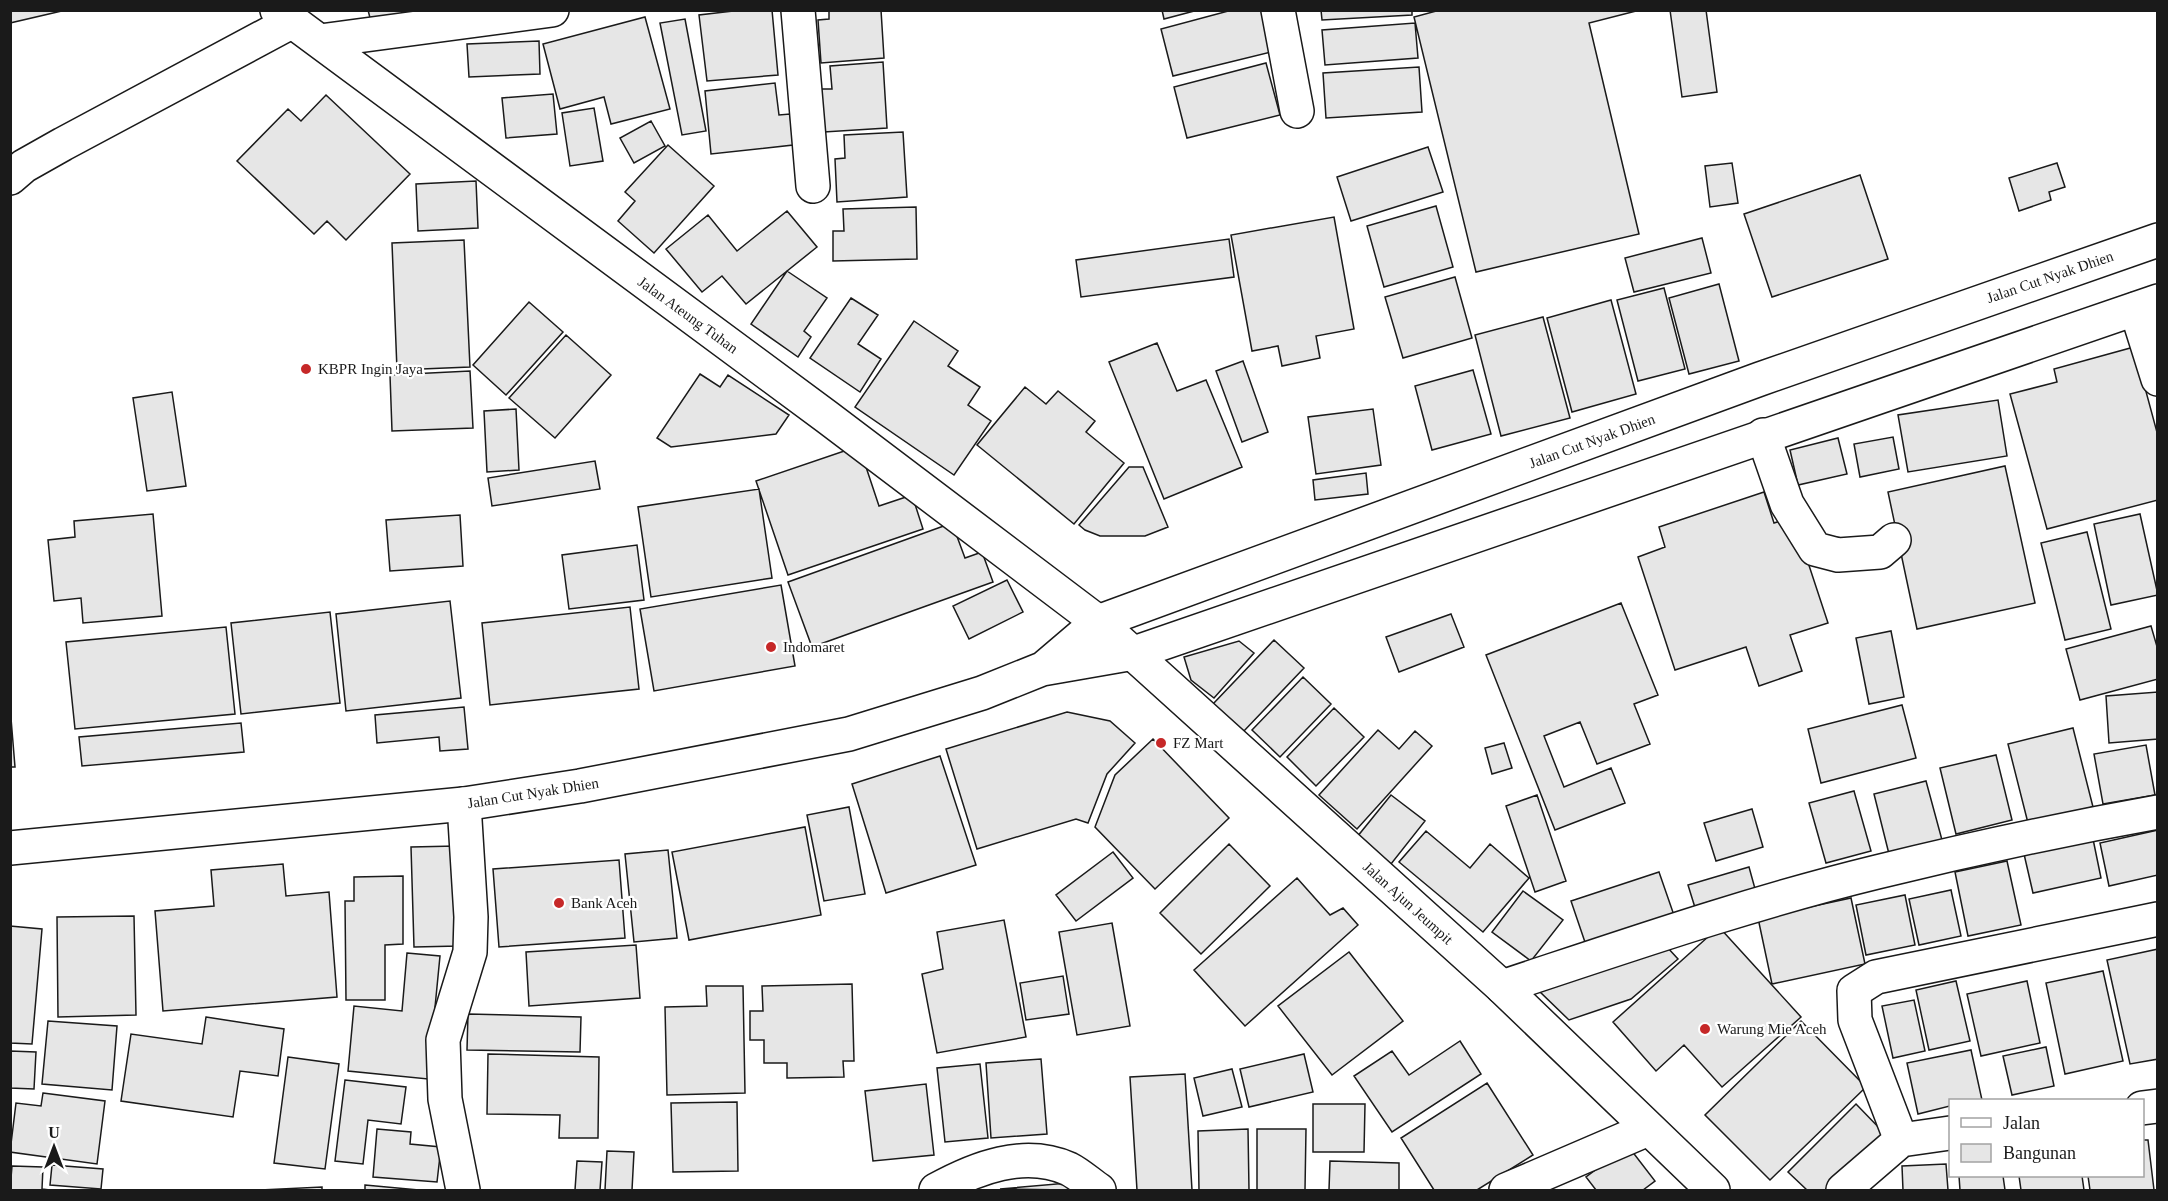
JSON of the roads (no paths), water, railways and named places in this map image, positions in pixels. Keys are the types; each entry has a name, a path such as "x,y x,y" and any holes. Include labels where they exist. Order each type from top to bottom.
{"main road":[{"path":"798,10 813,186"},
{"path":"1278,10 1297,111"},
{"path":"320,41 531,12"},
{"path":"10,178 24,166 285,16"},
{"name":"Jalan Ateung Tuhan","path":"285,16 1098,622"},
{"name":"Jalan Cut Nyak Dhien","path":"1042,669 1098,622 1749,383 2157,240"},
{"path":"2147,305 2157,379"},
{"name":"Jalan Cut Nyak Dhien","path":"10,848 464,804 580,786 849,734 982,693 1042,669 1134,653 1763,435 2147,305"},
{"path":"1763,435 1787,504 1815,549 1838,555 1880,552 1894,540"},
{"name":"Jalan Ajun Jeumpit","path":"1098,622 1502,987 1713,1191"},
{"path":"463,1191 445,1099 443,1040 470,952 471,917 464,804"},
{"path":"1502,987 1674,930 1875,872 2076,827 2157,812"},
{"path":"1901,1140 1855,1020 1854,991 1876,977 2157,919"},
{"path":"1506,1191 1648,1129"},
{"path":"1843,1191 1901,1140 1949,1133"},
{"path":"936,1191 1005,1161 1037,1161 1068,1169 1100,1191"}],"place":[{"name":"KBPR Ingin Jaya","path":"306,369"},
{"name":"Indomaret","path":"771,647"},
{"name":"FZ Mart","path":"1161,743"},
{"name":"Bank Aceh","path":"559,903"},
{"name":"Warung Mie Aceh","path":"1705,1029"}]}
